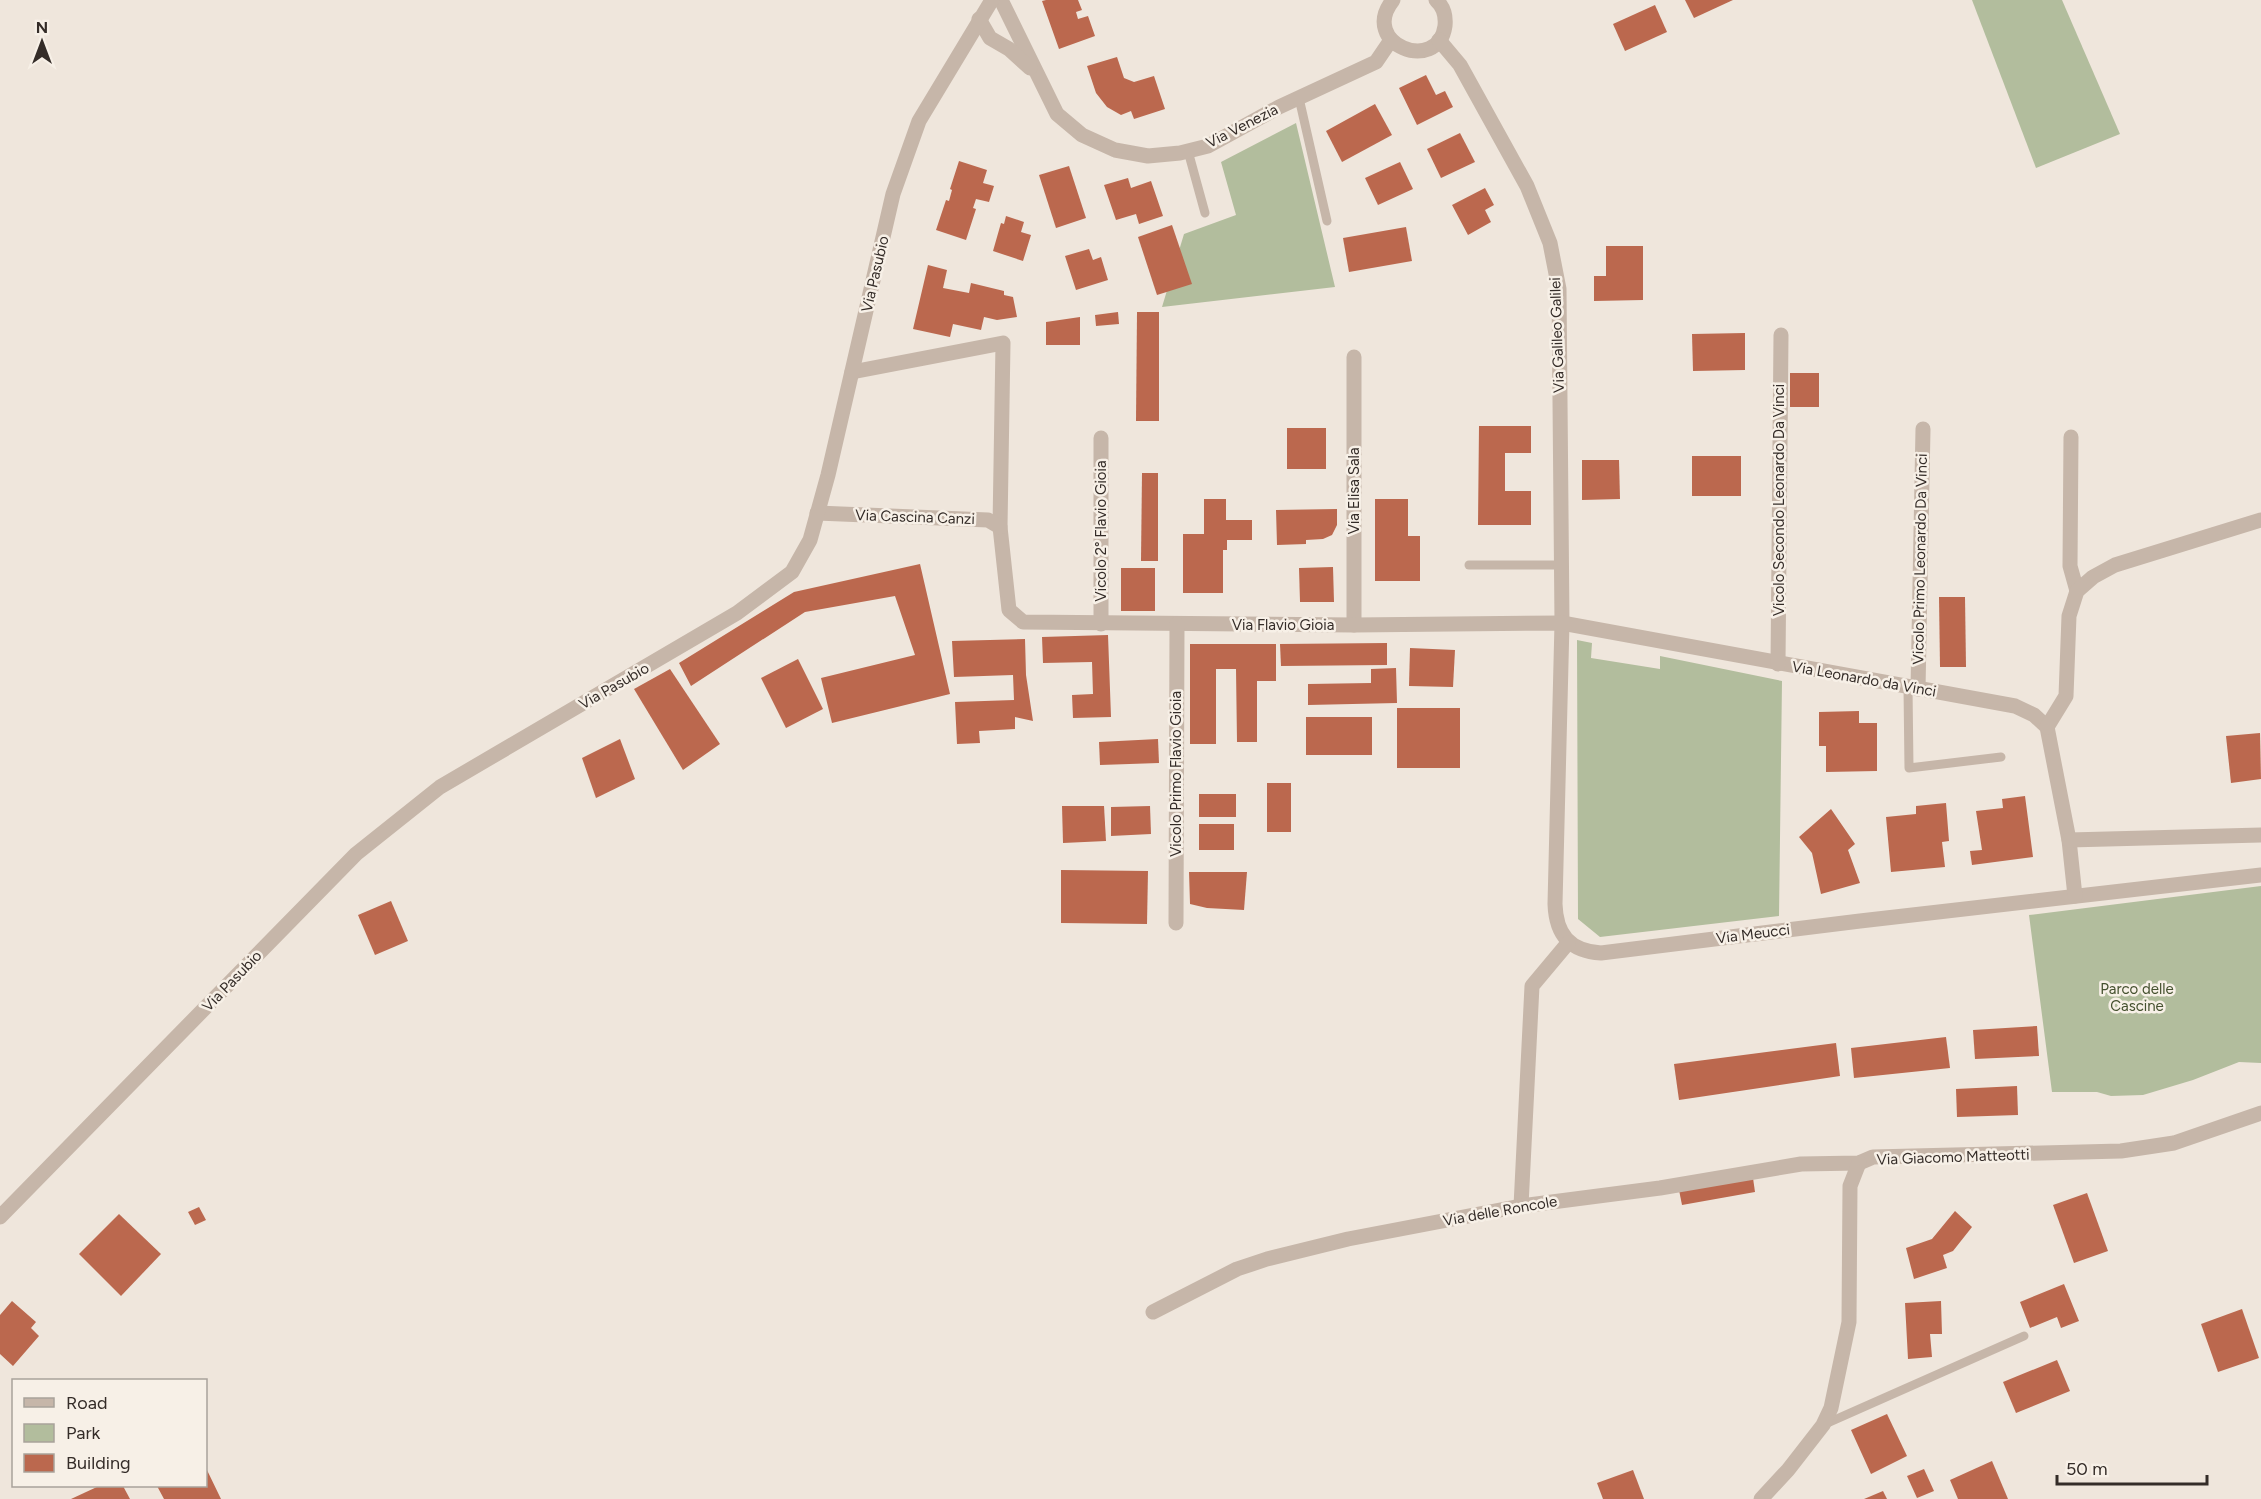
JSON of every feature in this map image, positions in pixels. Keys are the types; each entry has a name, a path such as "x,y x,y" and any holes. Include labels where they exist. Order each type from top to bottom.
{"street":[{"path":"1393,0 1384,20 1386,31 1399,47 1409,51 1420,51 1439,40 1444,30 1445,20 1441,1"},
{"name":"Via Venezia","path":"991,1 1037,74 1057,114 1082,135 1115,150 1148,156 1208,146 1299,98 1376,62 1391,40"},
{"name":"Via Pasubio","path":"0,1217 356,854 440,787 737,613 792,572 810,540 828,475 893,194 919,121 991,1"},
{"name":"Via Venezia","path":"979,19 990,38 1009,49 1037,74"},
{"name":"Via Galileo Galilei","path":"1439,40 1460,65 1527,186 1550,243 1558,289 1562,623"},
{"name":"Vicolo Secondo Leonardo Da Vinci","path":"1778,664 1780,335"},
{"path":"852,372 1003,343 1000,527"},
{"name":"Via Elisa Sala","path":"1354,357 1354,625"},
{"name":"Vicolo Primo Leonardo Da Vinci","path":"1913,688 1923,429"},
{"path":"2071,437 2070,566 2077,591"},
{"name":"Vicolo 2° Flavio Gioia","path":"1101,438 1101,624"},
{"name":"Via Cascina Canzi","path":"816,513 988,520 1000,527"},
{"path":"2075,896 2069,840 2047,727 2066,696 2069,616 2077,591 2093,577 2115,565 2261,520"},
{"name":"Via Flavio Gioia","path":"1000,527 1009,610 1023,622 1354,625 1562,623"},
{"path":"1521,1206 1532,986 1568,943 1555,917 1562,623"},
{"name":"Via Leonardo da Vinci","path":"1562,623 2015,706 2034,715 2047,727"},
{"name":"Vicolo Primo Flavio Gioia","path":"1176,923 1178,624"},
{"path":"2069,840 2261,835"},
{"name":"Via Meucci","path":"1568,943 1581,950 1600,953 2261,876"},
{"name":"Via Giacomo Matteotti","path":"1761,1499 1788,1470 1823,1425 1831,1408 1849,1322 1850,1186 1859,1163 1873,1157 2087,1153 2155,1147 2197,1136 2261,1113"},
{"name":"Via delle Roncole","path":"1154,1312 1237,1269 1267,1259 1348,1239 1521,1206 1660,1188 1801,1164 1859,1163"}],"lane":[{"path":"1299,98 1327,221"},
{"path":"1188,151 1205,213"},
{"path":"1469,566 1560,566"},
{"path":"1913,688 1909,768 2001,757"},
{"path":"1823,1425 2024,1336"}],"green space":[{"path":"1972,0 2062,0 2120,134 2036,168"},
{"path":"1296,123 1335,287 1162,307 1184,234 1236,215 1221,162"},
{"path":"1577,640 1592,643 1591,658 1660,669 1660,656 1782,681 1779,916 1600,937 1578,919"},
{"name":"Parco delle Cascine","path":"2261,886 2261,1063 2239,1062 2193,1080 2143,1095 2111,1096 2097,1092 2052,1092 2029,915"}],"building":[{"path":"1078,0 1082,10 1076,12 1078,19 1088,16 1095,36 1059,49 1042,1"},
{"path":"1685,0 1733,0 1694,18"},
{"path":"1655,5 1667,32 1625,51 1613,24"},
{"path":"1117,57 1124,78 1134,82 1154,76 1165,109 1134,119 1131,111 1121,115 1107,107 1096,93 1087,66"},
{"path":"1426,75 1436,95 1445,91 1453,107 1417,125 1399,88"},
{"path":"1375,104 1392,135 1342,162 1326,131"},
{"path":"1460,133 1475,162 1441,178 1427,149"},
{"path":"959,161 987,170 983,183 994,186 989,202 976,199 973,208 976,209 966,240 936,230 946,200 949,201 952,190 950,189"},
{"path":"1400,162 1413,189 1378,205 1365,178"},
{"path":"1069,166 1086,218 1056,228 1039,175"},
{"path":"1128,178 1131,188 1151,181 1163,216 1139,224 1136,214 1116,220 1104,185"},
{"path":"1485,188 1494,205 1485,210 1491,222 1468,235 1452,205"},
{"path":"1006,216 1024,222 1021,232 1031,235 1023,261 993,251 1001,223 1004,224"},
{"path":"1172,225 1192,284 1157,295 1138,237"},
{"path":"1406,227 1412,261 1349,272 1343,238"},
{"path":"1606,246 1643,246 1643,300 1594,301 1594,276 1606,276"},
{"path":"1089,249 1093,260 1101,257 1108,280 1076,290 1065,256"},
{"path":"928,265 947,270 943,288 969,293 971,283 1004,291 1004,295 1013,297 1017,317 997,320 984,317 981,330 953,324 950,337 913,329"},
{"path":"1118,312 1119,324 1096,326 1095,315"},
{"path":"1137,312 1159,312 1159,421 1136,421"},
{"path":"1080,317 1080,345 1046,345 1046,322"},
{"path":"1745,333 1745,370 1693,371 1692,334"},
{"path":"1790,373 1819,373 1819,407 1790,407"},
{"path":"1479,426 1531,426 1531,453 1505,453 1505,491 1531,491 1531,525 1478,525"},
{"path":"1287,428 1326,428 1326,469 1287,469"},
{"path":"1692,456 1741,456 1741,496 1692,496"},
{"path":"1582,460 1619,460 1620,499 1582,500"},
{"path":"1142,473 1158,473 1158,561 1141,561"},
{"path":"1204,499 1226,499 1226,520 1252,520 1252,540 1227,540 1227,550 1223,550 1223,593 1183,593 1183,534 1204,534"},
{"path":"1375,499 1408,499 1408,536 1420,536 1420,581 1375,581"},
{"path":"1337,509 1337,525 1332,535 1323,539 1306,540 1306,544 1277,545 1276,510"},
{"path":"920,564 950,694 832,723 821,678 915,655 895,596 805,612 691,686 679,663 794,592"},
{"path":"1333,567 1334,602 1300,602 1299,568"},
{"path":"1121,568 1155,568 1155,611 1121,611"},
{"path":"1939,597 1965,597 1966,667 1940,667"},
{"path":"1108,635 1111,717 1073,718 1072,695 1093,694 1092,662 1043,663 1042,637"},
{"path":"1025,639 1026,675 1033,721 1015,717 1015,729 979,731 980,743 957,744 955,702 1014,700 1013,675 954,677 952,641"},
{"path":"1387,643 1387,665 1281,666 1280,644"},
{"path":"1190,644 1276,644 1276,681 1257,681 1257,742 1237,742 1236,669 1216,669 1216,744 1190,744"},
{"path":"1410,648 1455,650 1453,687 1409,686"},
{"path":"798,659 823,709 786,728 761,678"},
{"path":"1396,668 1397,703 1308,705 1308,684 1371,683 1371,669"},
{"path":"670,669 720,744 683,770 634,689"},
{"path":"1397,708 1460,708 1460,768 1397,768"},
{"path":"1859,711 1859,723 1877,723 1877,771 1826,772 1826,746 1819,746 1819,712"},
{"path":"1306,717 1372,717 1372,755 1306,755"},
{"path":"2260,733 2261,779 2231,783 2226,736"},
{"path":"620,739 635,779 596,798 582,758"},
{"path":"1158,739 1159,763 1100,765 1099,742"},
{"path":"1267,783 1291,783 1291,832 1267,832"},
{"path":"1199,794 1236,794 1236,817 1199,817"},
{"path":"2025,796 2033,857 1972,865 1970,851 1982,850 1976,811 2003,808 2002,799"},
{"path":"1946,803 1949,841 1942,842 1945,867 1891,872 1886,817 1916,814 1916,806"},
{"path":"1062,806 1104,806 1106,841 1063,843"},
{"path":"1150,806 1151,834 1111,836 1111,807"},
{"path":"1831,809 1855,844 1848,850 1860,883 1821,894 1812,853 1799,837"},
{"path":"1199,824 1234,824 1234,850 1199,850"},
{"path":"1061,870 1148,871 1147,924 1061,923"},
{"path":"1189,872 1247,872 1244,910 1207,908 1190,904"},
{"path":"391,901 408,941 375,955 358,915"},
{"path":"2037,1026 2039,1056 1975,1059 1973,1030"},
{"path":"1946,1037 1950,1068 1854,1078 1851,1048"},
{"path":"1836,1043 1840,1076 1679,1100 1674,1064"},
{"path":"2017,1086 2018,1115 1957,1117 1956,1089"},
{"path":"1753,1178 1755,1192 1682,1205 1679,1190"},
{"path":"2087,1193 2108,1251 2074,1263 2053,1205"},
{"path":"199,1207 206,1220 195,1225 188,1212"},
{"path":"1955,1211 1972,1227 1953,1251 1943,1255 1947,1268 1914,1279 1906,1248 1932,1239"},
{"path":"119,1214 161,1254 121,1296 79,1254"},
{"path":"2064,1284 2079,1321 2061,1328 2057,1317 2030,1328 2020,1302"},
{"path":"12,1301 36,1322 31,1328 39,1336 13,1366 0,1354 0,1315"},
{"path":"1941,1301 1942,1334 1930,1334 1932,1357 1908,1359 1905,1303"},
{"path":"2242,1309 2259,1358 2218,1372 2201,1324"},
{"path":"2057,1360 2070,1391 2016,1413 2003,1382"},
{"path":"1887,1414 1907,1456 1871,1474 1851,1430"},
{"path":"1992,1461 2008,1499 1958,1499 1950,1480"},
{"path":"1924,1469 1934,1491 1917,1498 1907,1476"},
{"path":"207,1470 221,1499 164,1499 158,1487 207,1487"},
{"path":"1633,1470 1644,1499 1603,1499 1597,1483"},
{"path":"97,1487 124,1487 130,1499 71,1499"},
{"path":"1883,1491 1887,1499 1864,1499"}]}
